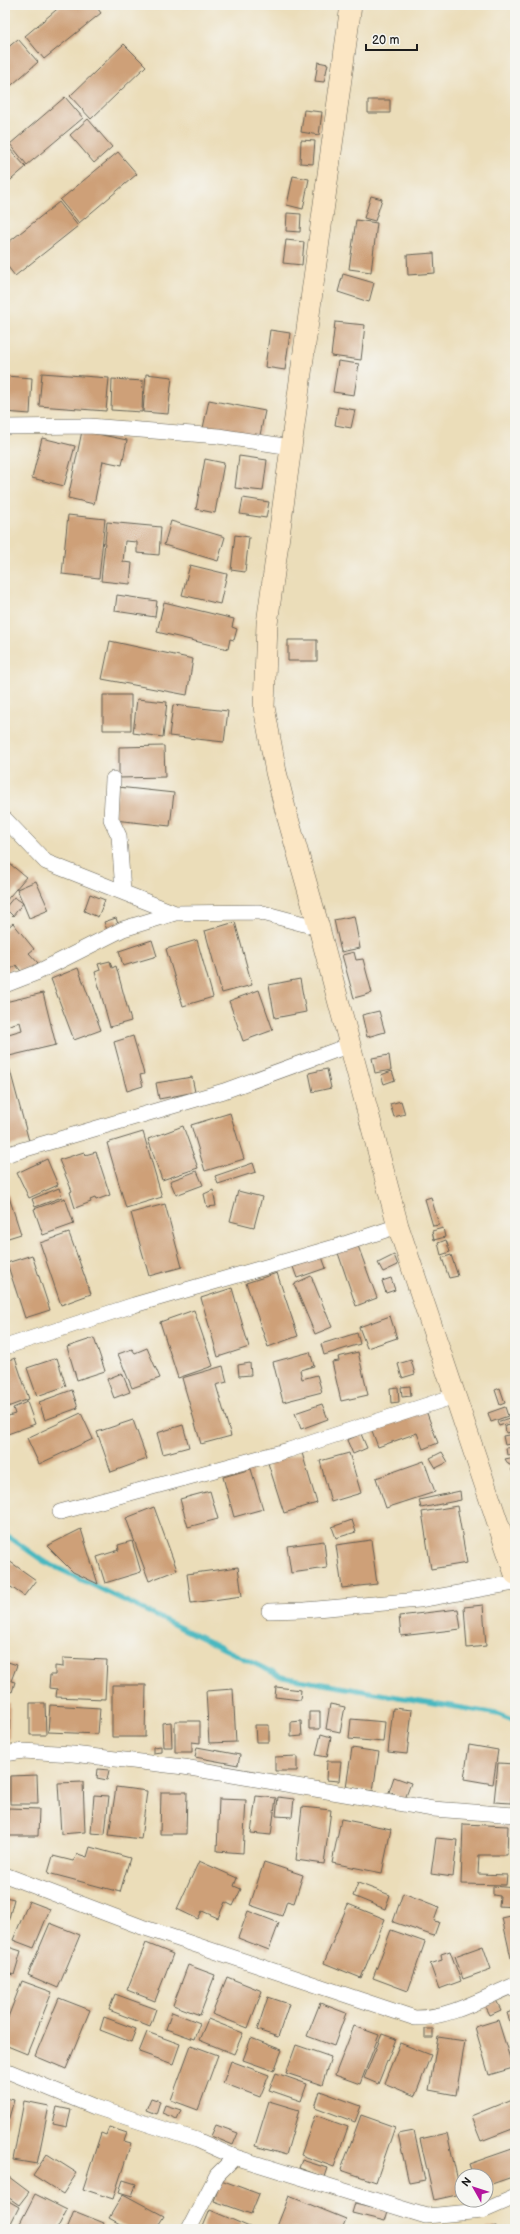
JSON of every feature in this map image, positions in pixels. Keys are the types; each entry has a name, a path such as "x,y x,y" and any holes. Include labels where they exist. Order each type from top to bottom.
{"main road":[{"path":"351,5 267,624 264,707 278,779 398,1226 515,1574"}],"street":[{"path":"5,427 97,427 218,436 291,447"},
{"path":"113,779 112,819 119,836 123,891"},
{"path":"5,819 46,862 123,891 175,913"},
{"path":"5,985 36,973 123,929 175,913 259,912 319,928"},
{"path":"5,1155 224,1091 350,1045"},
{"path":"5,1347 134,1306 335,1247 398,1226"},
{"path":"60,1512 289,1450 455,1396"},
{"path":"269,1611 305,1610 419,1600 515,1583"},
{"path":"5,1754 23,1751 73,1754 176,1766 433,1809 515,1815"},
{"path":"5,1875 142,1927 415,2018 432,2018 445,2014 515,1985"},
{"path":"5,2070 95,2107 197,2140 235,2157 423,2223 483,2211 515,2197"},
{"path":"189,2229 217,2175 235,2157"}],"building":[{"path":"62,5 95,5 101,13 44,59 25,36"},
{"path":"18,39 38,62 5,91 5,50"},
{"path":"124,44 146,66 91,119 70,96"},
{"path":"318,62 328,64 324,82 315,81"},
{"path":"65,97 83,118 27,165 10,144"},
{"path":"368,100 390,100 390,113 368,113"},
{"path":"304,110 322,112 319,135 301,132"},
{"path":"88,119 112,147 94,163 70,135"},
{"path":"301,140 315,141 313,164 300,163"},
{"path":"7,146 26,167 5,185 5,147"},
{"path":"118,152 137,174 79,223 60,200"},
{"path":"293,176 309,179 303,209 287,205"},
{"path":"371,196 382,199 375,221 364,218"},
{"path":"59,202 78,226 15,276 5,263 5,245"},
{"path":"287,213 301,214 300,232 286,231"},
{"path":"356,220 377,223 371,272 349,269"},
{"path":"286,240 304,242 302,265 283,263"},
{"path":"434,253 435,273 408,275 407,255"},
{"path":"343,274 374,283 369,302 338,292"},
{"path":"335,322 365,325 361,360 331,356"},
{"path":"270,330 290,333 285,370 265,367"},
{"path":"338,361 359,364 354,395 333,392"},
{"path":"42,373 109,378 106,411 39,406"},
{"path":"146,374 172,377 168,414 143,412"},
{"path":"6,376 32,378 30,414 5,412"},
{"path":"112,379 143,381 142,412 111,410"},
{"path":"209,400 265,411 259,440 203,428"},
{"path":"338,407 355,410 351,428 335,425"},
{"path":"82,431 127,440 122,465 103,461 94,504 68,498"},
{"path":"42,438 75,446 64,486 32,478"},
{"path":"239,456 267,460 263,491 235,488"},
{"path":"205,459 224,463 215,513 196,509"},
{"path":"243,498 269,502 266,518 240,514"},
{"path":"68,515 105,519 99,578 62,574"},
{"path":"171,521 225,537 218,561 164,545"},
{"path":"107,522 161,527 159,555 137,553 137,542 125,541 123,562 132,563 130,584 101,581"},
{"path":"235,535 249,537 245,572 231,570"},
{"path":"190,565 227,574 220,604 182,595"},
{"path":"117,595 157,601 155,617 115,611"},
{"path":"164,602 234,619 232,627 237,629 234,640 230,639 228,649 157,632"},
{"path":"288,640 317,640 317,661 288,661"},
{"path":"110,641 193,659 187,695 102,679"},
{"path":"103,695 131,695 131,730 103,730"},
{"path":"137,699 167,702 163,737 133,733"},
{"path":"173,705 228,711 224,742 169,736"},
{"path":"164,746 165,777 119,778 119,747"},
{"path":"118,787 174,793 170,826 114,820"},
{"path":"5,860 26,877 5,902"},
{"path":"36,881 49,910 29,918 17,889"},
{"path":"90,894 105,900 98,917 84,911"},
{"path":"14,897 23,903 13,916 5,908"},
{"path":"354,916 360,948 341,952 334,920"},
{"path":"116,918 120,930 109,935 104,922"},
{"path":"235,922 252,985 222,993 205,931"},
{"path":"13,923 34,949 29,953 38,963 24,975 16,965 5,974 5,930"},
{"path":"152,940 157,956 123,966 119,951"},
{"path":"197,940 213,997 183,1006 166,949"},
{"path":"354,952 356,960 363,959 372,993 354,998 342,955"},
{"path":"110,961 112,968 116,966 131,1021 110,1027 95,972 100,970 98,964"},
{"path":"78,968 101,1030 74,1040 51,979"},
{"path":"300,979 306,1012 275,1018 269,985"},
{"path":"259,990 273,1030 243,1041 229,1001"},
{"path":"43,993 56,1045 5,1057 5,1035 22,1030 20,1022 5,1026 5,1002"},
{"path":"379,1011 385,1032 367,1037 362,1015"},
{"path":"133,1036 144,1074 140,1075 143,1086 127,1091 114,1042"},
{"path":"389,1055 391,1070 375,1073 372,1058"},
{"path":"8,1063 29,1141 5,1147 5,1064"},
{"path":"327,1069 331,1088 313,1092 309,1073"},
{"path":"392,1071 395,1080 384,1084 381,1075"},
{"path":"192,1077 195,1092 159,1099 156,1083"},
{"path":"401,1101 405,1114 394,1117 390,1104"},
{"path":"230,1113 244,1159 205,1171 191,1125"},
{"path":"183,1126 198,1168 162,1180 148,1139"},
{"path":"143,1132 162,1197 126,1208 107,1143"},
{"path":"84,1152 85,1155 96,1152 110,1195 96,1200 95,1198 90,1200 91,1202 75,1208 70,1192 72,1191 59,1160"},
{"path":"47,1159 58,1185 29,1198 17,1173"},
{"path":"253,1163 256,1172 218,1184 215,1176"},
{"path":"197,1171 203,1185 176,1195 170,1181"},
{"path":"5,1185 21,1234 5,1239"},
{"path":"59,1188 62,1197 35,1207 32,1199"},
{"path":"213,1190 216,1206 207,1207 204,1194"},
{"path":"238,1191 262,1197 254,1227 230,1221"},
{"path":"431,1197 439,1225 433,1226 425,1199"},
{"path":"65,1198 74,1224 43,1235 34,1209"},
{"path":"165,1204 182,1267 149,1276 131,1213"},
{"path":"443,1228 445,1237 434,1240 432,1231"},
{"path":"69,1233 91,1294 61,1305 40,1243"},
{"path":"446,1240 450,1252 441,1255 438,1243"},
{"path":"357,1243 377,1298 356,1306 337,1250"},
{"path":"32,1255 50,1310 25,1318 7,1263"},
{"path":"394,1255 398,1265 383,1272 378,1263"},
{"path":"451,1255 458,1276 449,1278 442,1258"},
{"path":"322,1257 326,1268 297,1278 293,1267"},
{"path":"277,1273 298,1336 268,1347 246,1283"},
{"path":"311,1276 332,1327 315,1334 294,1284"},
{"path":"391,1278 395,1290 386,1293 382,1281"},
{"path":"232,1288 249,1347 218,1357 201,1298"},
{"path":"194,1310 213,1366 178,1378 160,1322"},
{"path":"390,1316 397,1338 367,1348 359,1327"},
{"path":"357,1333 360,1344 324,1355 321,1344"},
{"path":"94,1338 105,1371 77,1380 67,1347"},
{"path":"147,1348 160,1378 132,1388 118,1354 132,1349 135,1353"},
{"path":"310,1352 314,1366 300,1370 302,1379 317,1375 322,1392 283,1402 273,1362"},
{"path":"358,1352 368,1395 341,1401 332,1362 339,1361 338,1357"},
{"path":"15,1358 29,1399 5,1408 5,1362"},
{"path":"57,1358 66,1386 37,1396 27,1368"},
{"path":"411,1360 415,1374 402,1378 398,1364"},
{"path":"250,1363 251,1375 239,1376 238,1365"},
{"path":"223,1366 227,1382 216,1385 231,1436 201,1444 182,1378"},
{"path":"122,1373 130,1392 114,1398 107,1379"},
{"path":"410,1386 411,1396 402,1397 401,1387"},
{"path":"398,1387 399,1402 391,1403 390,1388"},
{"path":"500,1388 505,1403 500,1405 495,1390"},
{"path":"72,1390 78,1408 45,1420 39,1402"},
{"path":"27,1402 35,1424 5,1435 5,1417 15,1414 13,1408"},
{"path":"322,1404 328,1419 301,1429 295,1413"},
{"path":"505,1407 508,1416 491,1422 488,1413"},
{"path":"425,1408 438,1443 423,1449 417,1433 378,1447 371,1428"},
{"path":"81,1413 93,1439 39,1464 27,1438"},
{"path":"509,1418 511,1422 499,1426 497,1422"},
{"path":"133,1420 147,1459 111,1472 97,1432"},
{"path":"183,1425 189,1447 163,1454 157,1433"},
{"path":"511,1425 512,1432 506,1433 505,1426"},
{"path":"361,1434 367,1448 353,1454 347,1440"},
{"path":"514,1434 515,1443 505,1445 503,1436"},
{"path":"515,1447 515,1454 507,1455 506,1448"},
{"path":"442,1452 448,1462 436,1468 430,1458"},
{"path":"302,1453 317,1503 284,1513 268,1463"},
{"path":"349,1453 361,1493 331,1502 320,1461"},
{"path":"515,1457 515,1464 509,1465 505,1459"},
{"path":"424,1461 435,1492 386,1508 376,1478"},
{"path":"515,1467 515,1480 511,1468"},
{"path":"251,1469 263,1509 234,1517 223,1477"},
{"path":"210,1491 218,1519 188,1527 180,1499"},
{"path":"460,1491 461,1500 421,1508 419,1500"},
{"path":"457,1506 467,1563 431,1569 422,1512"},
{"path":"154,1507 177,1570 149,1581 126,1518"},
{"path":"352,1520 356,1532 336,1538 332,1527"},
{"path":"81,1529 98,1584 73,1572 47,1546"},
{"path":"371,1540 377,1584 342,1588 336,1545"},
{"path":"132,1541 141,1572 105,1583 97,1557 119,1550 118,1545"},
{"path":"324,1541 327,1568 291,1573 287,1546"},
{"path":"9,1561 36,1580 24,1596 5,1583 5,1566"},
{"path":"238,1567 242,1596 191,1603 187,1574"},
{"path":"483,1605 486,1646 467,1648 464,1607"},
{"path":"458,1609 461,1629 401,1636 399,1616"},
{"path":"63,1658 107,1660 105,1699 56,1697 57,1689 49,1688 50,1675 55,1675 55,1666 63,1667"},
{"path":"5,1661 17,1665 11,1681 15,1682 12,1692 5,1689"},
{"path":"112,1685 146,1685 145,1737 112,1737"},
{"path":"276,1687 301,1690 300,1700 275,1697"},
{"path":"233,1689 236,1742 209,1743 206,1691"},
{"path":"5,1703 10,1703 9,1740 5,1740"},
{"path":"30,1703 45,1703 46,1735 30,1735"},
{"path":"330,1704 345,1707 340,1732 326,1729"},
{"path":"50,1705 100,1708 98,1734 48,1732"},
{"path":"393,1708 412,1710 407,1754 388,1752"},
{"path":"309,1712 320,1712 320,1729 309,1729"},
{"path":"351,1719 385,1722 383,1742 349,1739"},
{"path":"175,1721 200,1721 200,1743 192,1742 192,1752 175,1752"},
{"path":"301,1721 302,1736 291,1737 291,1722"},
{"path":"171,1722 172,1747 163,1747 162,1723"},
{"path":"255,1725 269,1725 269,1742 256,1742"},
{"path":"321,1734 331,1737 327,1757 316,1755"},
{"path":"469,1745 498,1750 493,1784 464,1779"},
{"path":"161,1746 161,1752 153,1753 153,1747"},
{"path":"197,1747 240,1755 238,1765 195,1757"},
{"path":"352,1748 379,1752 373,1791 346,1787"},
{"path":"297,1756 297,1771 275,1771 275,1757"},
{"path":"327,1761 341,1761 339,1781 326,1780"},
{"path":"498,1763 515,1764 515,1791 512,1790 511,1803 494,1802"},
{"path":"98,1769 109,1770 107,1780 97,1778"},
{"path":"37,1775 38,1804 10,1804 10,1776"},
{"path":"394,1777 411,1783 405,1799 389,1792"},
{"path":"83,1782 85,1832 61,1834 58,1783"},
{"path":"116,1787 147,1791 141,1839 109,1835"},
{"path":"161,1792 187,1792 186,1834 160,1834"},
{"path":"94,1795 109,1796 105,1834 91,1833"},
{"path":"256,1796 276,1798 271,1835 251,1833"},
{"path":"278,1797 294,1799 292,1817 276,1816"},
{"path":"219,1799 246,1800 243,1853 217,1851"},
{"path":"302,1807 331,1810 324,1864 296,1860"},
{"path":"8,1808 39,1809 38,1836 7,1836"},
{"path":"341,1819 391,1829 382,1873 332,1863"},
{"path":"463,1824 508,1826 507,1855 479,1855 478,1874 507,1875 506,1885 461,1884"},
{"path":"436,1838 457,1840 453,1877 431,1874"},
{"path":"90,1847 130,1858 120,1892 48,1873 53,1856 73,1861 78,1854 87,1857"},
{"path":"199,1861 237,1878 234,1886 241,1889 233,1906 225,1902 218,1918 202,1911 198,1919 177,1909"},
{"path":"264,1862 303,1875 294,1903 287,1901 282,1916 250,1905"},
{"path":"358,1883 390,1895 385,1909 353,1896"},
{"path":"493,1886 515,1888 515,1907 499,1906 500,1896 493,1895"},
{"path":"403,1893 439,1907 434,1921 439,1922 434,1936 393,1922"},
{"path":"5,1897 14,1899 6,1930 5,1929"},
{"path":"29,1901 50,1909 34,1948 13,1940"},
{"path":"348,1904 385,1919 361,1978 324,1963"},
{"path":"248,1911 279,1923 269,1950 238,1938"},
{"path":"515,1915 515,1957 511,1958 502,1918"},
{"path":"50,1923 80,1935 58,1988 28,1975"},
{"path":"391,1930 425,1942 408,1991 373,1978"},
{"path":"146,1943 173,1954 155,2001 127,1990"},
{"path":"5,1946 21,1951 14,1975 5,1972"},
{"path":"483,1946 491,1969 463,1979 455,1956"},
{"path":"450,1951 461,1981 439,1989 430,1964 442,1960 441,1954"},
{"path":"188,1965 215,1975 200,2015 173,2005"},
{"path":"227,1977 262,1991 248,2028 212,2014"},
{"path":"22,1981 52,1992 27,2054 5,2045 5,2025"},
{"path":"115,1994 156,2009 150,2026 109,2010"},
{"path":"268,1997 289,2004 278,2037 257,2030"},
{"path":"59,1998 90,2010 66,2069 35,2056"},
{"path":"496,2000 501,2010 490,2015 485,2005"},
{"path":"320,2003 346,2013 334,2046 307,2036"},
{"path":"515,2010 515,2036 507,2013"},
{"path":"172,2012 200,2023 194,2039 166,2029"},
{"path":"104,2017 136,2029 131,2042 100,2030"},
{"path":"208,2019 243,2033 234,2054 199,2040"},
{"path":"498,2020 513,2068 489,2075 475,2027"},
{"path":"354,2026 379,2035 360,2084 335,2075"},
{"path":"425,2029 433,2029 433,2038 425,2038"},
{"path":"147,2032 180,2044 173,2064 139,2052"},
{"path":"382,2034 396,2039 378,2084 364,2078"},
{"path":"438,2037 465,2041 456,2095 429,2090"},
{"path":"251,2038 282,2050 274,2071 243,2060"},
{"path":"400,2043 431,2055 415,2096 384,2083"},
{"path":"191,2045 218,2055 198,2110 171,2100"},
{"path":"296,2045 331,2057 322,2085 286,2073"},
{"path":"231,2061 269,2075 260,2097 223,2083"},
{"path":"276,2073 307,2084 301,2101 269,2090"},
{"path":"320,2091 361,2106 355,2122 315,2107"},
{"path":"5,2098 14,2100 5,2132"},
{"path":"151,2098 160,2101 156,2114 146,2110"},
{"path":"515,2098 515,2128 481,2141 471,2116"},
{"path":"24,2101 49,2106 37,2164 13,2160"},
{"path":"269,2101 299,2110 286,2155 255,2146"},
{"path":"165,2105 181,2110 177,2119 162,2113"},
{"path":"57,2107 71,2110 67,2127 53,2124"},
{"path":"315,2115 348,2127 334,2167 301,2155"},
{"path":"361,2115 395,2127 376,2182 341,2170"},
{"path":"216,2125 238,2133 233,2145 211,2136"},
{"path":"109,2127 127,2133 124,2141 131,2143 113,2199 83,2189 101,2133 106,2135"},
{"path":"414,2131 425,2180 409,2183 398,2134"},
{"path":"447,2133 455,2168 454,2196 434,2200 420,2139"},
{"path":"515,2148 515,2176 494,2183 494,2168 470,2168 469,2164"},
{"path":"47,2154 77,2173 63,2194 33,2175"},
{"path":"302,2160 327,2168 324,2177 299,2168"},
{"path":"5,2174 29,2192 19,2205 5,2195"},
{"path":"123,2180 136,2184 132,2196 119,2192"},
{"path":"221,2180 259,2194 251,2214 214,2201"},
{"path":"35,2194 67,2210 57,2229 17,2229"},
{"path":"123,2194 164,2216 156,2229 129,2229 109,2218"},
{"path":"289,2196 346,2219 342,2229 276,2229"},
{"path":"5,2199 19,2207 8,2229 5,2229"},
{"path":"355,2203 388,2211 385,2221 352,2213"},
{"path":"210,2210 254,2229 202,2229"},
{"path":"74,2211 104,2223 101,2229 67,2229"},
{"path":"496,2226 497,2229 485,2229"}],"waterway":[{"path":"5,1534 43,1561 282,1677 497,1714 515,1721"}]}
